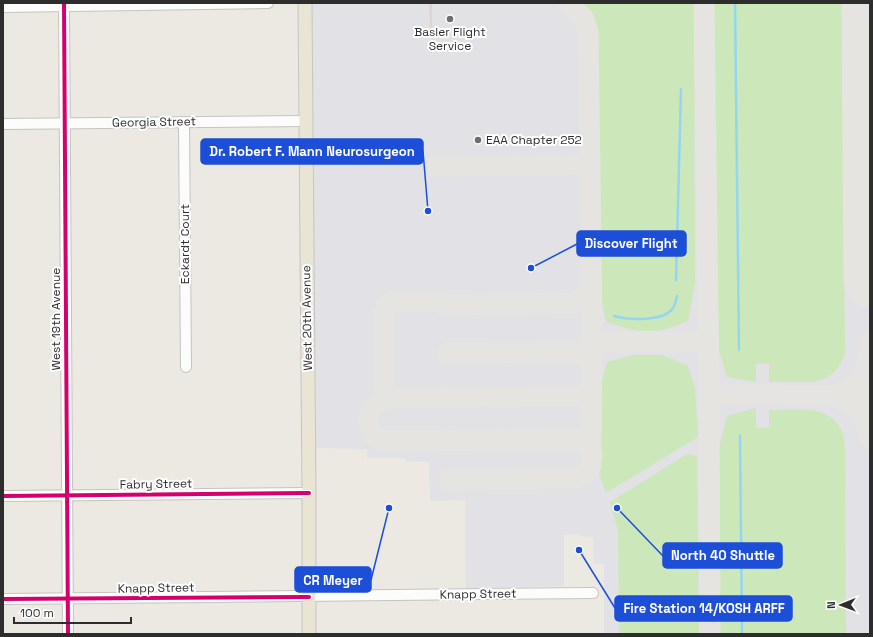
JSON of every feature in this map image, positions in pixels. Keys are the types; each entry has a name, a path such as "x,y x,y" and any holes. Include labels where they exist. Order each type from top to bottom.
{"main road":[{"name":"West 20th Avenue","path":"305,3 309,634"}],"street":[{"path":"3,7 64,4 268,3"},
{"path":"297,3 305,3"},
{"name":"West 19th Avenue","path":"64,4 66,124 68,634"},
{"name":"Georgia Street","path":"3,124 305,121"},
{"name":"Eckardt Court","path":"184,122 186,367"},
{"name":"Fabry Street","path":"3,496 309,493"},
{"name":"Knapp Street","path":"3,599 594,593"}],"shaded area":[{"path":"312,3 870,3 870,634 604,634 604,564 594,564 593,537 581,536 580,534 564,535 564,586 466,588 465,500 430,501 429,462 405,461 405,458 367,458 367,449 316,448"},
{"path":"429,3 432,3 432,30 430,30"}],"green space":[{"path":"575,3 694,3 695,283 688,321 668,329 639,331 606,321 600,293 596,260 594,32 589,17"},
{"path":"714,3 842,3 845,352 838,368 820,381 769,382 769,363 756,364 756,382 727,377 719,350 717,286 715,285"},
{"path":"634,355 662,355 687,365 695,387 698,437 608,492 605,491 598,465 600,390 607,362"},
{"path":"756,408 756,428 769,427 769,410 800,409 820,412 829,416 836,422 842,431 845,446 846,634 719,634 718,451 727,416"},
{"path":"687,454 697,456 699,634 619,634 618,531 610,502"}],"waterway":[{"path":"735,3 739,350"},
{"path":"676,280 681,89"},
{"path":"614,316 636,319 662,316 673,308 677,296"},
{"path":"740,436 742,634"},
{"path":"626,599 630,601"}],"taxiway":[{"path":"449,480 575,478 585,474 591,465 592,322 588,32 584,19 568,3"},
{"path":"704,3 709,395 710,634"},
{"path":"433,166 562,165 590,163"},
{"path":"389,398 384,389 384,313 387,304 390,302 433,301 448,305 573,303 583,299 591,287"},
{"path":"592,347 610,342 707,342"},
{"path":"835,395 844,392 862,376 867,362 870,344"},
{"path":"448,353 577,352 586,358 592,368"},
{"path":"709,395 870,396"},
{"path":"592,396 389,398 375,405 371,411 369,424 371,431 376,437 383,441 576,440 586,445 592,454"},
{"path":"835,397 849,403 859,412 866,424 870,438"}],"runway":[{"path":"868,3 870,281"}],"cycle path":[{"path":"64,3 68,634"},
{"path":"3,496 309,493"},
{"path":"3,599 309,597"}],"place":[{"name":"Basler Flight Service","path":"450,19"},
{"name":"EAA Chapter 252","path":"478,140"},
{"name":"Dr. Robert F. Mann Neurosurgeon","path":"428,211"},
{"name":"Discover Flight","path":"531,268"},
{"name":"CR Meyer","path":"389,508"},
{"name":"North 40 Shuttle","path":"617,508"},
{"name":"Fire Station 14/KOSH ARFF","path":"579,550"}]}
